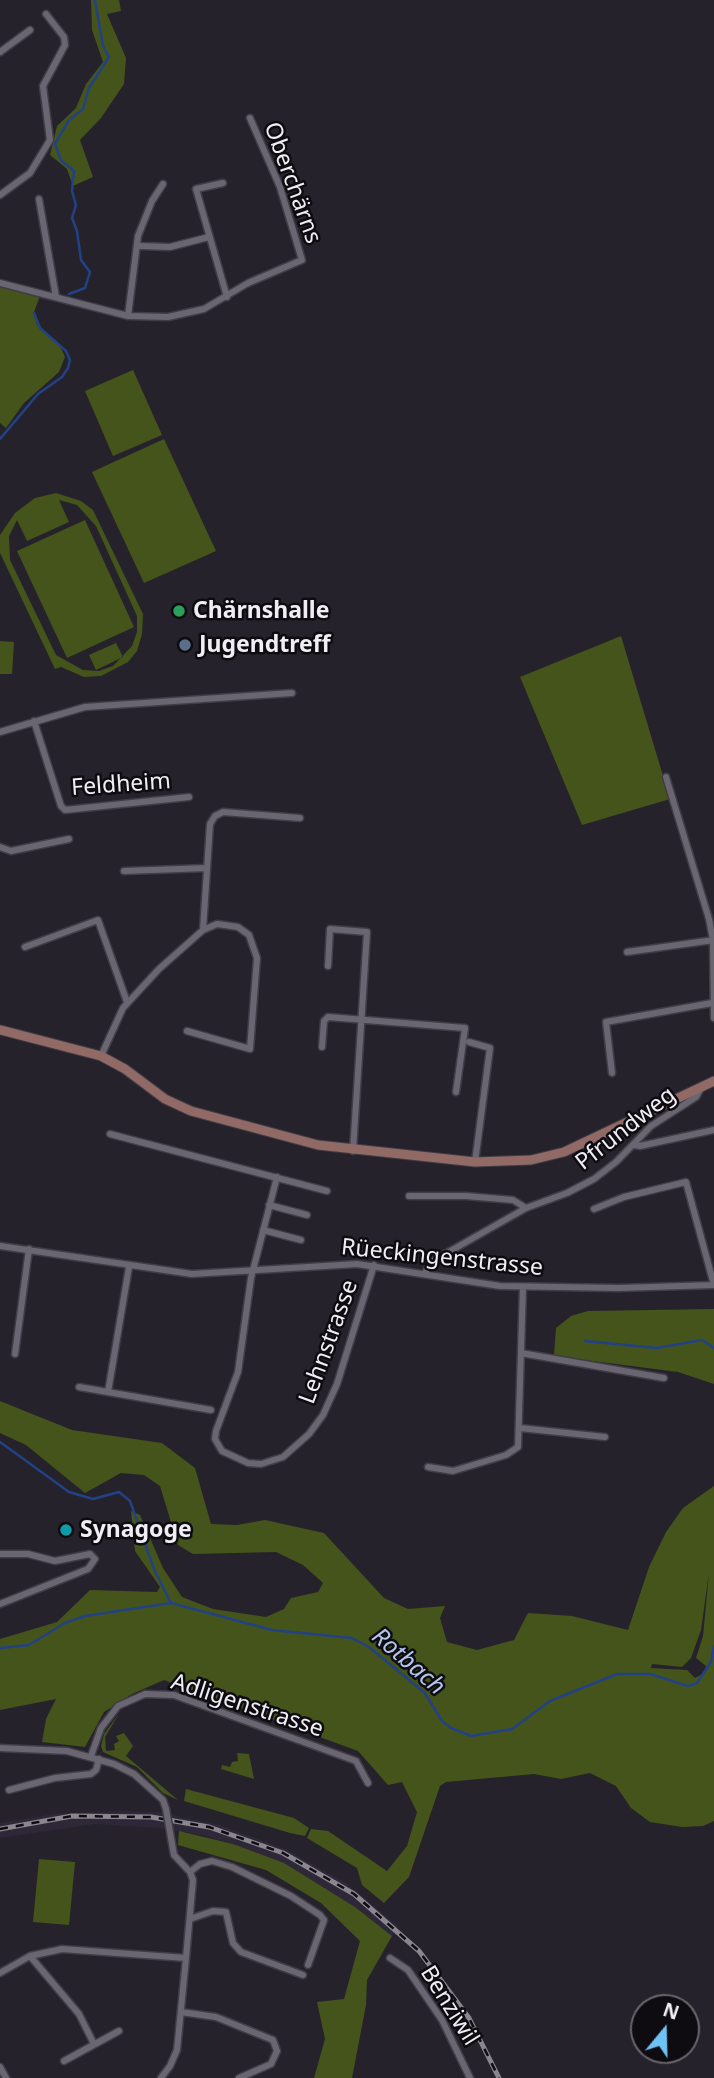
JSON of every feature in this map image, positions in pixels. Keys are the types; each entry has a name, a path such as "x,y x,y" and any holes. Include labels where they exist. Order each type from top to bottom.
{"street":[{"path":"0,195 30,173 50,140 51,129 42,101 43,86 65,45 64,37 46,14"},
{"path":"0,52 30,30"},
{"name":"Oberchärns","path":"227,297 248,283 302,260 280,187 250,118"},
{"path":"0,283 128,316 188,314 227,297 197,189 223,183"},
{"path":"128,316 138,236 152,201 163,184"},
{"path":"40,199 56,297"},
{"path":"141,246 170,247 209,237"},
{"path":"0,732 85,707 292,693"},
{"name":"Feldheim","path":"34,721 61,806 65,810 189,797"},
{"path":"666,778 714,940 714,1018"},
{"path":"203,930 210,824 215,816 223,812 300,818"},
{"path":"0,847 11,851 69,839"},
{"path":"124,871 207,868"},
{"path":"25,947 98,920 127,1002"},
{"path":"101,1056 127,1002 203,930 217,924 238,927 249,935 255,948 250,1049 187,1031"},
{"path":"328,966 330,929 367,932 359,1019 353,1151"},
{"path":"627,952 714,940"},
{"path":"612,1073 606,1022 712,1003"},
{"path":"322,1047 325,1018 465,1028 456,1092"},
{"path":"0,1032 101,1056 125,1069 164,1099 191,1111 317,1145 353,1151 475,1162 531,1160 564,1152 714,1082"},
{"path":"469,1042 491,1048 475,1162"},
{"name":"Pfrundweg","path":"425,1273 431,1262 526,1208 566,1194 594,1179 651,1126 696,1097 702,1086"},
{"path":"634,1144 640,1146 714,1130"},
{"path":"110,1133 327,1191"},
{"path":"253,1271 277,1177"},
{"path":"594,1209 624,1197 686,1182 714,1285"},
{"path":"409,1196 513,1200 526,1208"},
{"path":"270,1205 307,1215"},
{"path":"263,1230 300,1240"},
{"name":"Rüeckingenstrasse","path":"0,1246 129,1267 204,1274 328,1263 374,1265 479,1284 523,1287 714,1285"},
{"path":"15,1353 29,1249"},
{"name":"Lehnstrasse","path":"253,1271 238,1372 215,1439 226,1454 248,1463 261,1464 276,1460 293,1450 323,1415 337,1384 374,1265"},
{"path":"108,1392 129,1267"},
{"path":"428,1467 453,1471 506,1455 518,1447 523,1287"},
{"path":"521,1353 664,1378"},
{"path":"79,1387 212,1410"},
{"path":"520,1428 605,1437"},
{"path":"0,1554 28,1554 55,1562 90,1554 95,1559 88,1569 49,1582 0,1604"},
{"name":"Adligenstrasse","path":"91,1756 101,1728 118,1706 145,1695 166,1695 356,1762 368,1783"},
{"path":"0,1748 43,1748 91,1756 134,1774 163,1800 174,1856 190,1872 193,1880 176,2054 160,2078"},
{"path":"9,1790 55,1778 92,1774 99,1759"},
{"path":"190,1872 212,1861 232,1867 292,1896 320,1915 324,1920 308,1965"},
{"path":"190,1919 213,1911 226,1912 233,1943 241,1952 303,1975"},
{"path":"0,1973 30,1956 70,1950 186,1958"},
{"path":"30,1956 79,2014 94,2044"},
{"name":"Benziwil","path":"390,1958 408,1970 442,2020 470,2078"},
{"path":"181,2012 216,2017 273,2040 277,2051 271,2064 239,2078"},
{"path":"64,2061 119,2031"},
{"path":"0,2067 6,2078"}],"shaded area":[{"path":"157,1812 220,1825 285,1849 346,1883 399,1927 392,1936 355,1907 233,1844 202,1835 159,1828 95,1824 0,1838 0,1823 54,1814"}],"green space":[{"path":"91,0 119,0 121,11 107,14 126,58 124,84 101,118 80,140 93,177 73,186 67,169 50,155 57,126 76,108 86,84 103,62 92,30"},
{"path":"0,287 40,296 34,312 37,325 61,348 65,357 59,372 24,403 6,428 0,423"},
{"path":"133,370 162,435 113,456 85,391"},
{"path":"164,439 216,551 144,583 92,472"},
{"path":"56,493 81,501 93,510 143,614 142,634 137,651 128,662 101,676 84,677 61,667 55,669 0,553 0,535 15,513 35,498","holes":["59,500 77,505 96,526 137,616 137,632 132,646 113,666 99,671 83,670 56,655 10,560 9,536 17,520 27,541 69,522"]},
{"path":"85,520 134,627 67,658 17,551"},
{"path":"621,636 670,799 582,825 520,677"},
{"path":"0,641 14,642 12,674 0,674"},
{"path":"116,643 123,657 96,670 89,655"},
{"path":"714,1309 714,1384 678,1372 554,1356 556,1328 571,1316 588,1311"},
{"path":"0,1401 72,1430 162,1443 195,1468 211,1524 237,1525 265,1520 324,1533 384,1598 408,1609 445,1606 440,1618 447,1642 477,1650 514,1640 528,1613 572,1616 628,1630 649,1567 666,1532 683,1508 714,1486 714,1821 703,1826 682,1827 650,1822 631,1808 616,1786 590,1773 561,1779 534,1774 446,1782 440,1786 409,1877 384,1903 362,1885 357,1868 307,1838 311,1829 328,1831 387,1871 407,1846 417,1812 402,1782 388,1785 358,1751 164,1680 132,1694 104,1712 85,1747 42,1742 46,1719 56,1699 0,1710 0,1639 57,1622 90,1590 157,1592 160,1587 135,1551 131,1511 140,1515 163,1568 182,1597 213,1609 266,1617 284,1609 291,1598 318,1592 323,1583 303,1565 276,1552 193,1554 178,1545 160,1486 144,1475 121,1473 85,1493 26,1445 0,1433","holes":["709,1573 703,1636 696,1658 706,1666 704,1673 695,1678 687,1670 651,1668 652,1664 682,1667 691,1658 701,1630"]},
{"path":"119,1714 105,1737 106,1751 115,1750 114,1744 119,1741 116,1736 124,1733 133,1746 126,1756 178,1800 163,1793 137,1767 103,1752 101,1746 104,1734"},
{"path":"237,1753 249,1754 254,1779 221,1769 222,1765 230,1767 232,1762 238,1761"},
{"path":"186,1789 294,1818 309,1828 305,1836 290,1833 184,1801"},
{"path":"179,1831 233,1844 284,1863 355,1907 392,1936 367,1980 366,2005 352,2078 314,2078 325,2039 317,2002 344,1999 360,1941 321,1903 266,1870 178,1845"},
{"path":"39,1859 75,1862 69,1925 33,1922"}],"waterway":[{"path":"69,294 85,288 90,272 81,260 77,231 72,218 76,205 72,191 74,171 61,160 55,144 69,120 83,109 89,88 109,57 103,46 95,0"},
{"path":"0,439 38,394 62,377 68,368 70,360 66,351 40,328 34,313"},
{"path":"585,1341 657,1348 702,1340 714,1348"},
{"path":"0,1442 69,1492 93,1499 119,1492 130,1501 154,1569 171,1603"},
{"name":"Rotbach","path":"0,1648 29,1645 65,1623 85,1616 171,1603 272,1630 352,1638 369,1647 425,1693 442,1721 471,1736 512,1729 550,1701 617,1674 650,1674 688,1686 697,1683 711,1662 714,1646"}],"railway":[{"path":"0,1829 72,1816 151,1817 209,1827 283,1853 354,1894 419,1951 469,2018 499,2078"}],"place":[{"name":"Chärnshalle","path":"179,611"},
{"name":"Jugendtreff","path":"185,645"},
{"name":"Synagoge","path":"66,1530"}]}
